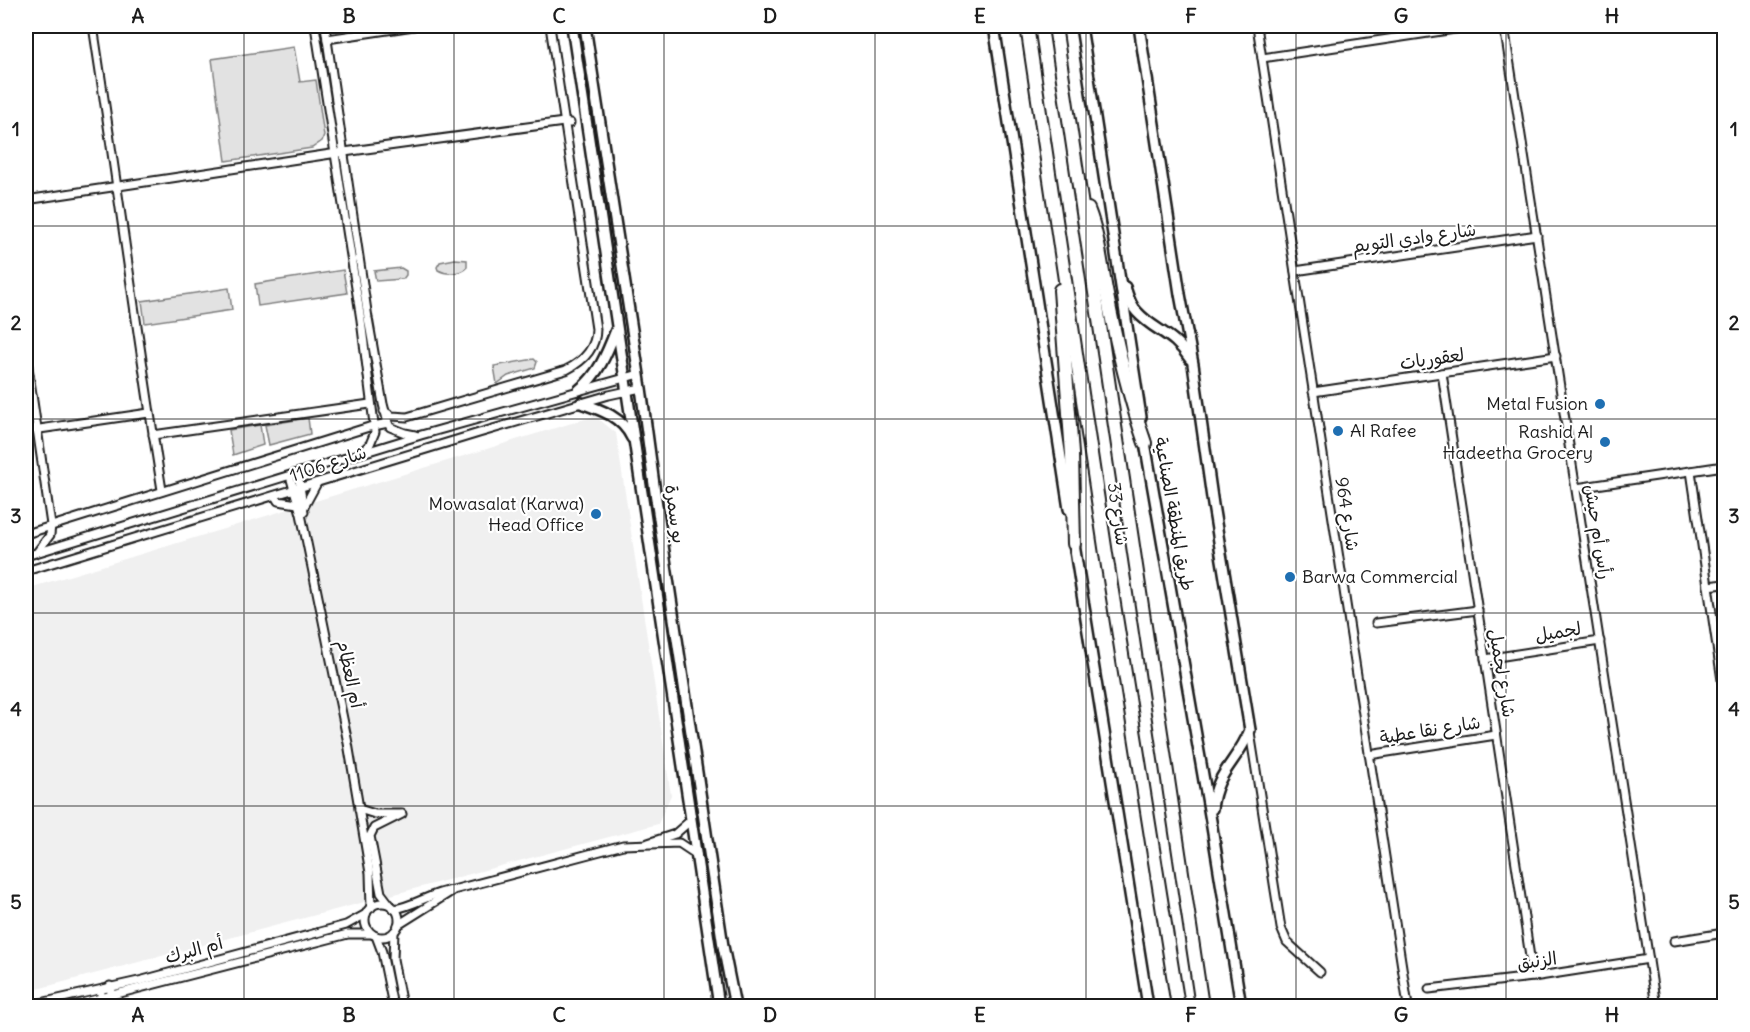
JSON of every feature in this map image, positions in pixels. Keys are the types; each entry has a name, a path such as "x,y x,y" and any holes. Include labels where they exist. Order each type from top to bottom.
{"highway":[{"name":"شارع 33","path":"1027,26 1108,565 1178,1006"},
{"name":"شارع 33","path":"1055,26 1202,1006"},
{"path":"1079,185 1095,229 1132,402 1145,443"},
{"path":"1059,235 1061,318 1073,490 1074,544"}],"street":[{"path":"93,26 162,490"},
{"path":"315,26 361,320 374,426 373,441 362,453"},
{"path":"325,26 384,411 388,423 398,431 421,435"},
{"path":"327,39 414,26"},
{"path":"384,411 398,417 418,414 566,370 587,355 594,341 596,330 567,123 550,26"},
{"name":"بو سمرة","path":"572,26 719,1006"},
{"name":"بو سمرة","path":"585,26 723,945 735,1006"},
{"path":"993,26 1148,1006"},
{"name":"طريق المنطقة الصناعية","path":"1083,26 1085,55 1115,257 1241,1006"},
{"path":"1139,26 1281,928 1287,942 1320,972"},
{"name":"شارع 964","path":"1257,26 1408,1006"},
{"path":"1262,58 1475,26"},
{"name":"رأس أم حيش","path":"1504,26 1656,1006"},
{"path":"26,200 344,152 567,123"},
{"name":"شارع وادي التويم","path":"1295,270 1537,235"},
{"path":"1115,257 1130,302 1137,313 1171,336 1193,364"},
{"path":"579,390 602,363 617,328"},
{"path":"26,353 51,525 47,541 34,554"},
{"name":"لعقوريات","path":"1313,392 1556,356"},
{"name":"شارع لجميل","path":"1442,373 1533,977"},
{"name":"شارع 1106","path":"26,556 421,435 639,374"},
{"name":"شارع 1106","path":"26,571 378,463 581,403 641,388"},
{"path":"581,403 602,410 616,419 630,434 634,445"},
{"path":"153,435 370,404"},
{"path":"26,431 149,413"},
{"path":"26,534 162,490 388,423"},
{"path":"1576,488 1725,466"},
{"path":"1691,471 1725,694"},
{"name":"أم العظام","path":"294,475 308,532 307,545 348,743 370,873 369,911"},
{"path":"275,496 278,501 301,506 317,483"},
{"path":"1708,586 1725,584"},
{"path":"1376,623 1478,610"},
{"name":"لجميل","path":"1485,658 1600,641"},
{"path":"1211,821 1217,783 1243,746 1250,730"},
{"name":"شارع نقا عطية","path":"1369,754 1496,735"},
{"path":"359,809 375,814 402,814 374,828 370,837 381,893 397,914 393,959 402,1006"},
{"path":"645,843 675,834 691,820"},
{"path":"393,1006 384,960 374,935 367,929 365,922 369,911 383,904 392,908 406,907 443,891 623,845 679,843 697,855"},
{"path":"374,935 386,937 453,890"},
{"name":"أم البرك","path":"27,1006 143,980 346,925 369,911"},
{"path":"1674,941 1725,933"},
{"name":"أم البرك","path":"70,1006 102,1003 111,997 348,934 374,935"},
{"name":"الزنبق","path":"1429,989 1533,977 1649,959"},
{"path":"143,980 142,984 145,988"},
{"path":"110,986 113,1006"},
{"path":"100,988 102,1003"}],"shaded area":[{"path":"294,47 300,82 316,80 324,136 322,141 312,148 226,161 212,59"},
{"path":"455,259 467,260 467,267 454,273 438,270 440,262"},
{"path":"401,268 406,271 403,279 376,281 374,271"},
{"path":"343,270 347,293 258,306 255,284"},
{"path":"229,288 232,310 145,323 142,301"},
{"path":"534,359 537,362 535,368 508,376 497,384 494,366"},
{"path":"595,416 616,433 671,795 658,824 26,992 26,589"},
{"path":"308,418 310,434 269,445 265,425"},
{"path":"260,425 263,445 233,455 229,430"}],"place":[{"name":"Metal Fusion","path":"1600,404"},
{"name":"Al Rafee","path":"1338,431"},
{"name":"Rashid Al Hadeetha Grocery","path":"1605,442"},
{"name":"Mowasalat (Karwa) Head Office","path":"596,514"},
{"name":"Barwa Commercial","path":"1290,577"}]}
